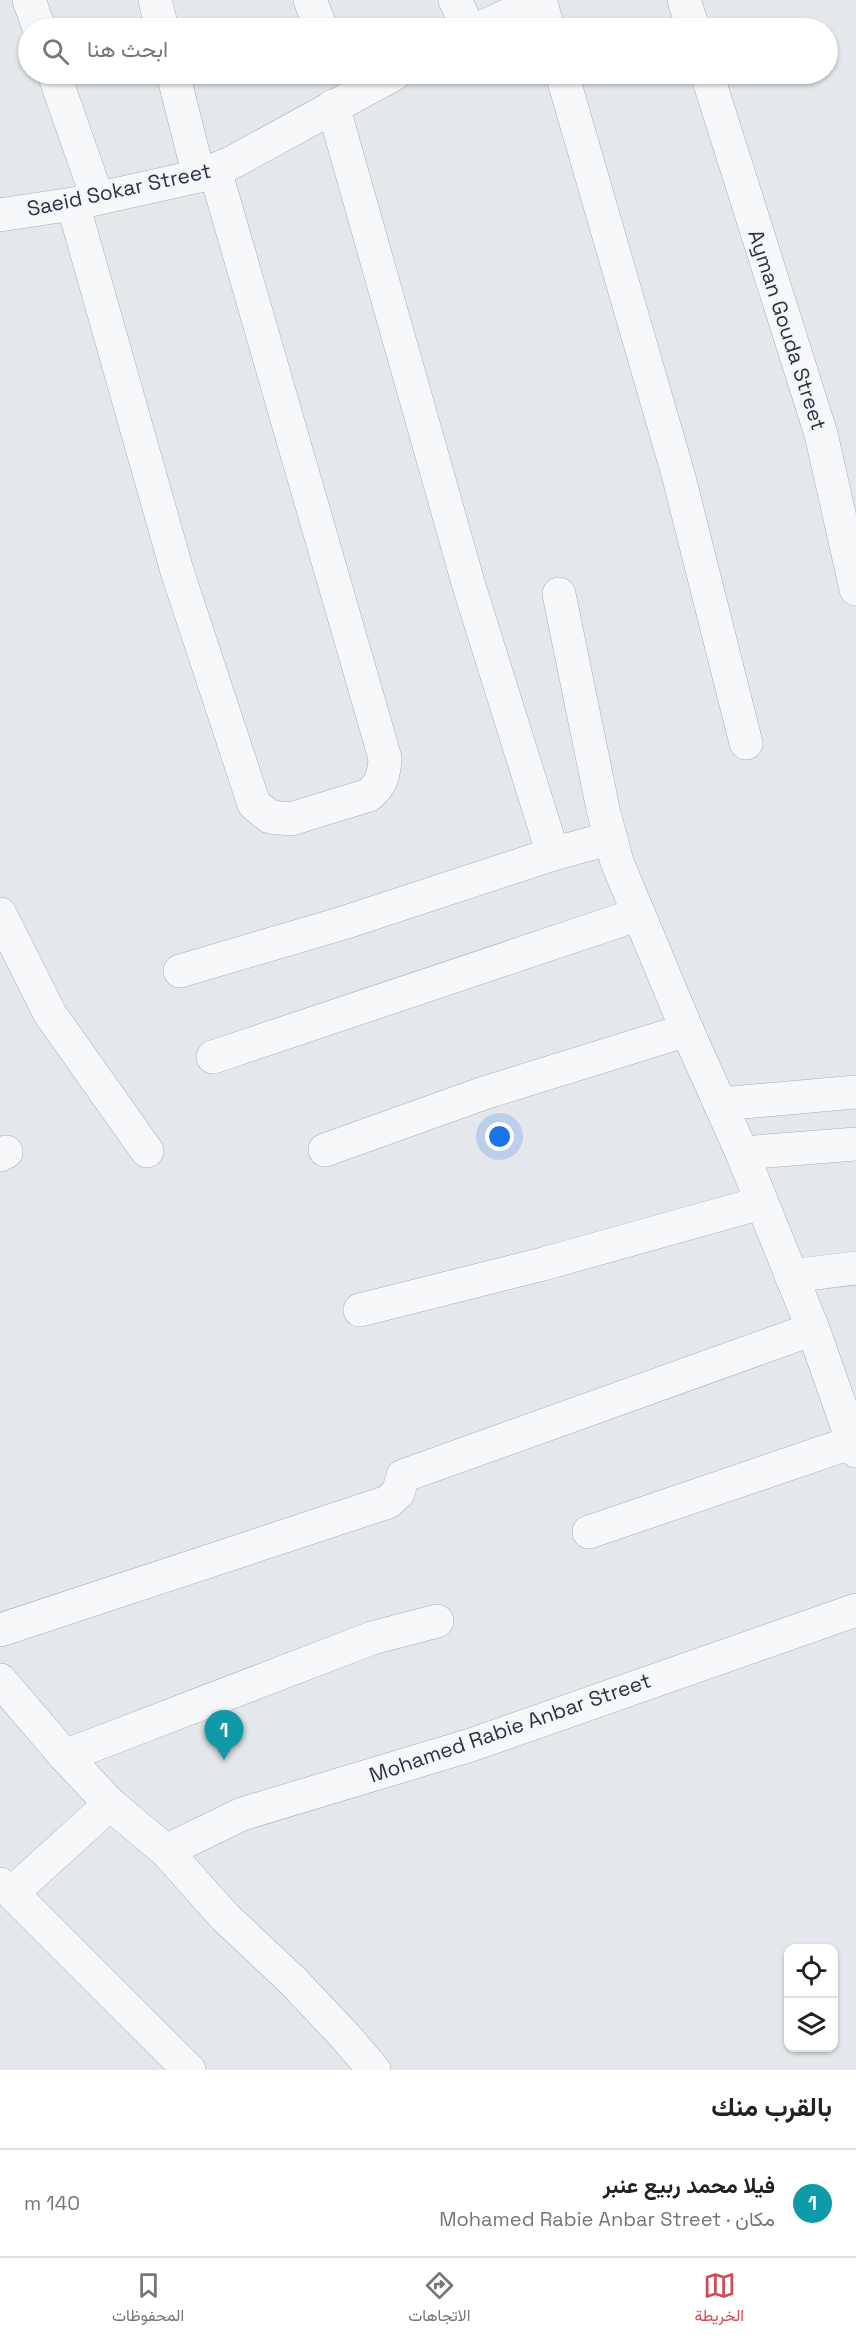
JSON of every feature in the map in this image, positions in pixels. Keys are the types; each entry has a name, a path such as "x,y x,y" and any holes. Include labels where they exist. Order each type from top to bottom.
{"street":[{"path":"29,0 35,18"},
{"path":"155,0 160,18"},
{"path":"310,0 317,18"},
{"path":"454,0 463,18"},
{"path":"502,18 540,0 545,18"},
{"path":"684,0 690,18"},
{"path":"56,84 177,571 254,804 270,817 291,819 369,795 379,787 384,775 385,758 207,173 176,84"},
{"name":"Saeid Sokar Street","path":"0,215 85,201 207,173 231,163 340,92 364,84"},
{"path":"565,84 678,474 746,743"},
{"name":"Ayman Gouda Street","path":"710,84 821,434 856,589"},
{"path":"340,92 469,586 553,854"},
{"path":"559,594 603,809 617,862 687,1030 742,1153 813,1329 853,1438 590,1532"},
{"path":"180,971 343,923 553,854 611,838"},
{"path":"0,914 50,1014 147,1151"},
{"path":"213,1057 639,914"},
{"path":"325,1150 484,1093 687,1030"},
{"path":"720,1104 856,1092"},
{"path":"742,1153 856,1144"},
{"path":"360,1310 543,1264 761,1203"},
{"path":"791,1276 856,1268"},
{"path":"0,1629 388,1502 398,1493 403,1476 813,1329"},
{"name":"Mohamed Rabie Anbar Street","path":"166,1851 242,1814 471,1745 855,1617"},
{"path":"64,1756 372,1638 437,1621"},
{"path":"0,1680 64,1756 110,1804 166,1851 225,1917 308,1996 374,2070"},
{"path":"110,1804 6,1888 189,2070"}],"place":[{"name":"فيلا محمد ربيع عنبر","path":"224,1760"}]}
